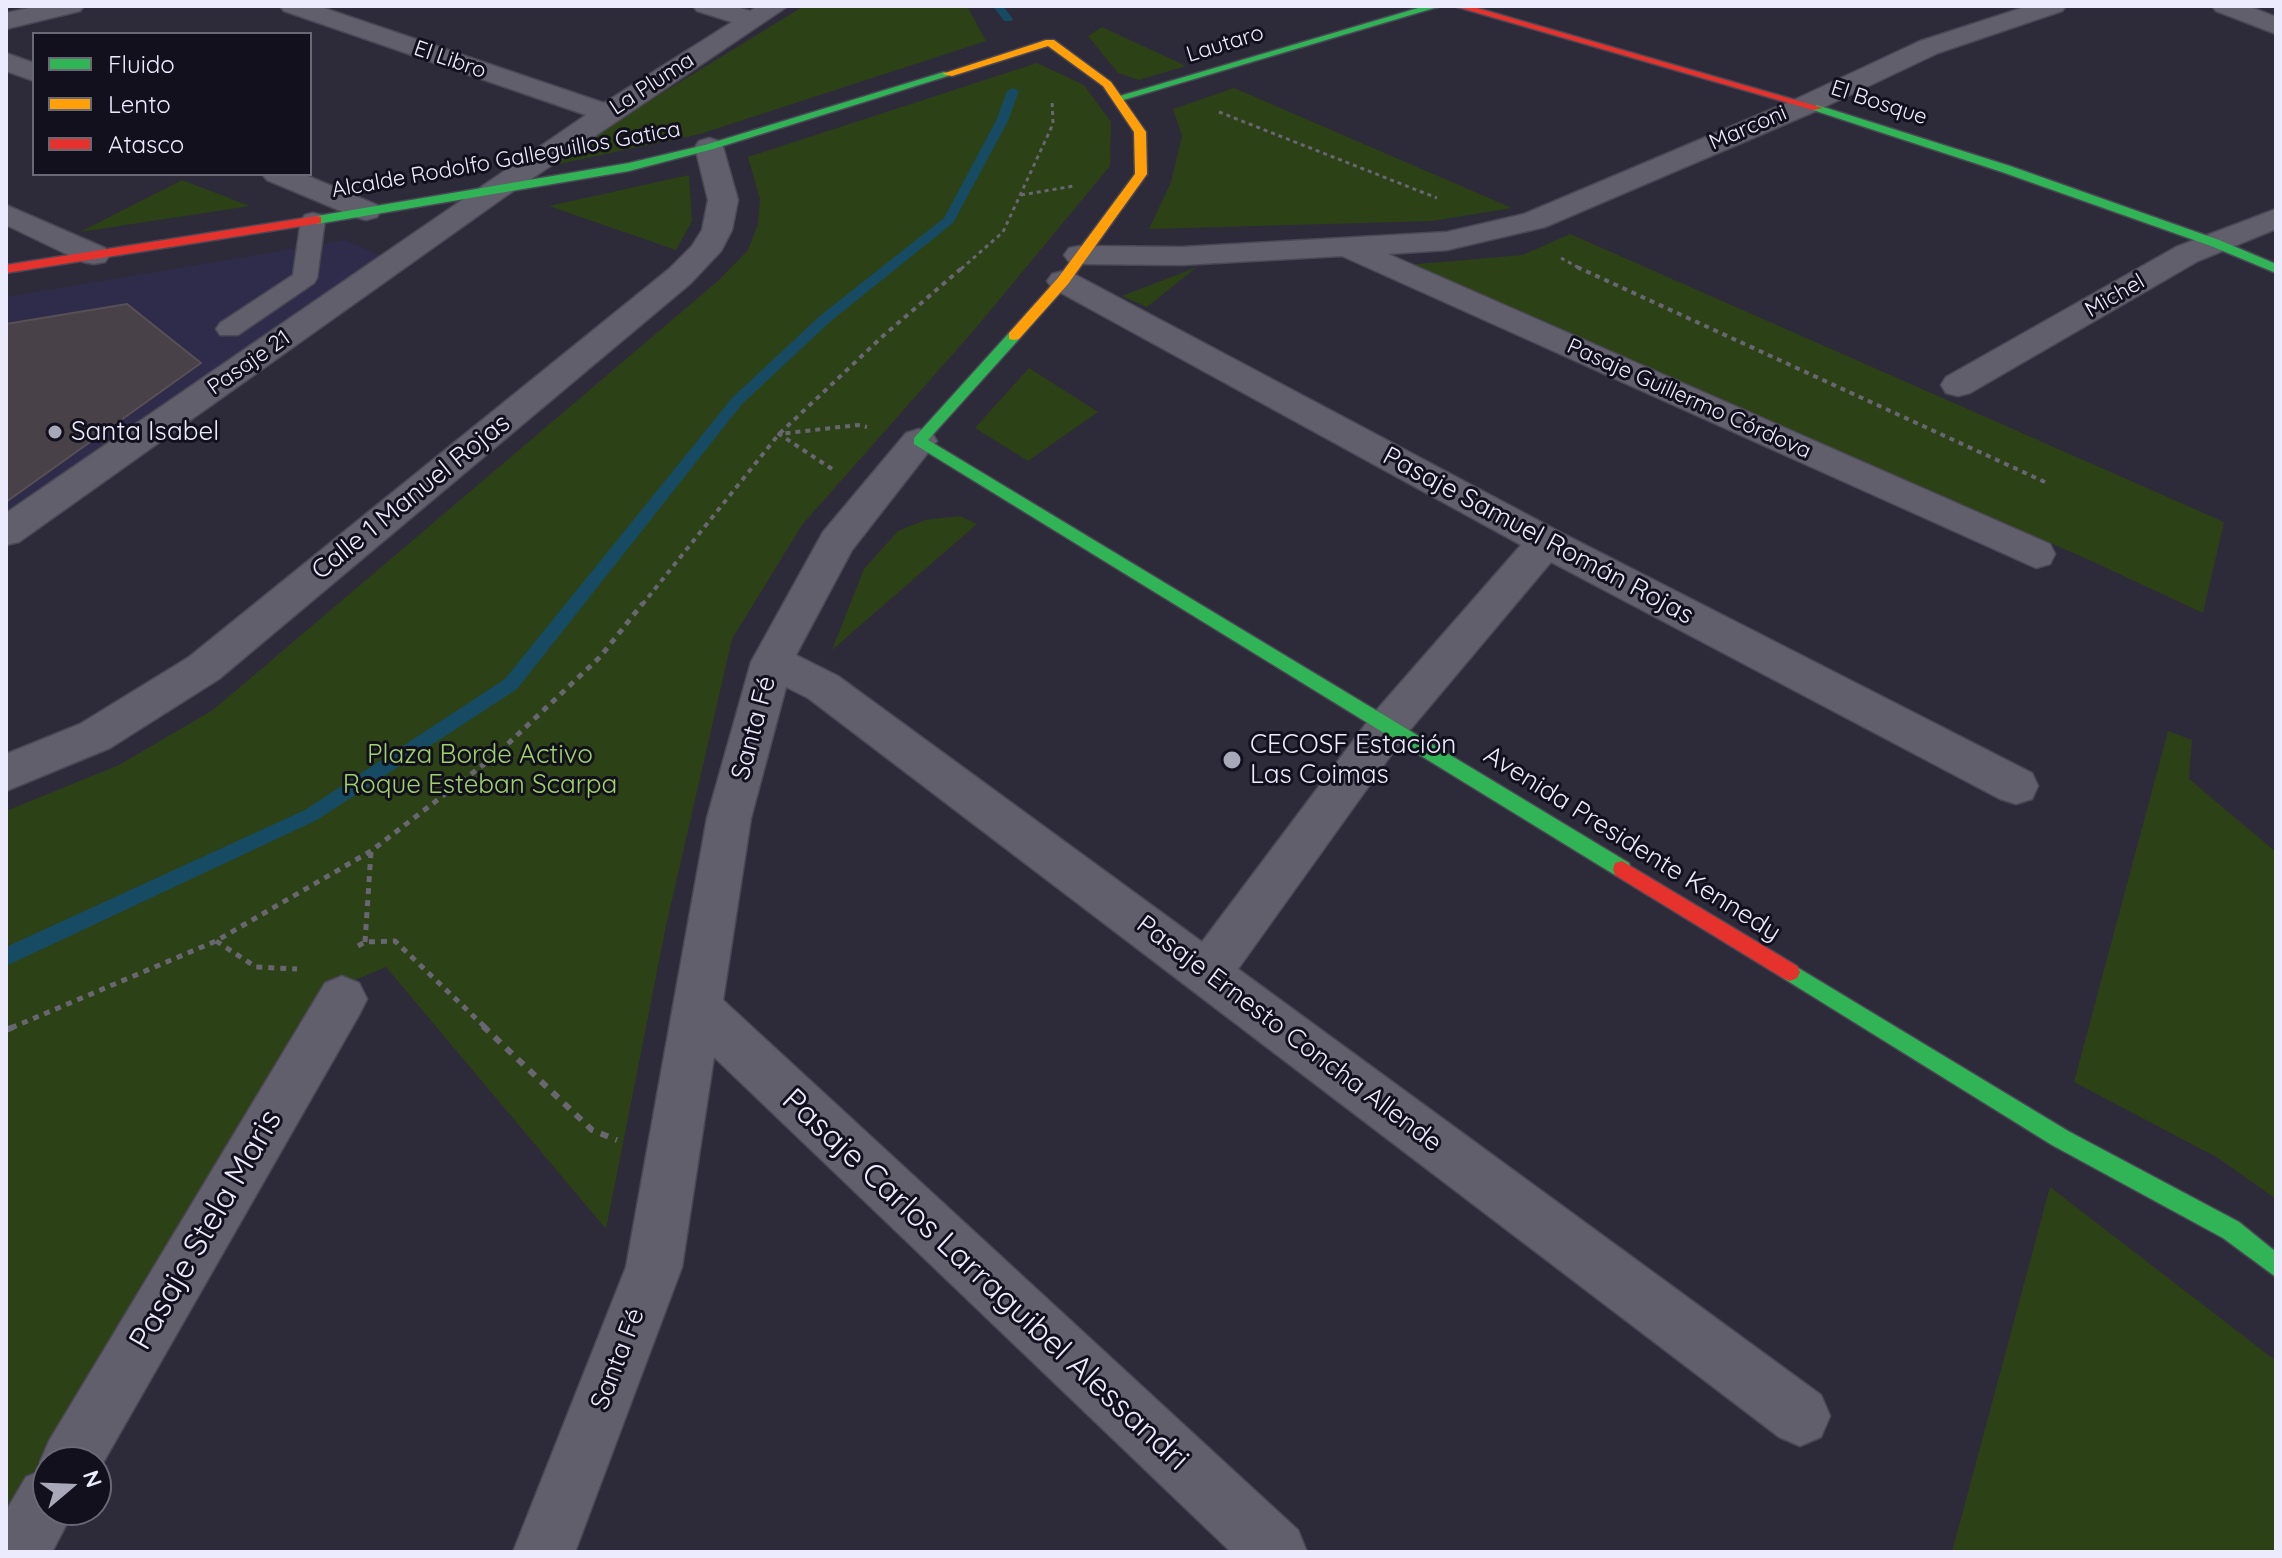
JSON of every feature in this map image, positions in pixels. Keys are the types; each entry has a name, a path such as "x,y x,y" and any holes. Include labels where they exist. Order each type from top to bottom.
{"street":[{"path":"6,21 71,6"},
{"name":"El Libro","path":"293,6 607,113"},
{"path":"706,6 764,13"},
{"name":"Lautaro","path":"1119,98 1436,6"},
{"name":"El Bosque","path":"1459,6 1806,105 2006,169 2215,243 2276,269"},
{"name":"Marconi","path":"1072,268 1182,256 1447,241 1521,224 1806,105 1929,47 2053,6"},
{"path":"2225,6 2276,26"},
{"name":"La Pluma","path":"492,192 607,113 764,13"},
{"name":"Santa Fé","path":"544,1552 654,1267 729,818 772,662 837,542 919,441 1072,268 1141,174 1140,132 1119,98 1107,84 1050,42"},
{"name":"Alcalde Rodolfo Galleguillos Gatica","path":"6,269 492,192 629,167 709,147 1050,42"},
{"path":"6,61 32,72"},
{"name":"Calle 1 Manuel Rojas","path":"6,773 95,736 204,668 680,276 705,251 717,230 723,200 709,147"},
{"path":"282,176 366,211"},
{"name":"Pasaje 21","path":"6,532 492,192"},
{"path":"6,214 94,255"},
{"name":"Michel","path":"1958,385 2187,254 2276,218"},
{"name":"Pasaje Guillermo Córdova","path":"1341,245 2036,554"},
{"name":"Pasaje Samuel Román Rojas","path":"1072,268 1546,542 2016,786"},
{"name":"Avenida Presidente Kennedy","path":"919,441 1389,725 2060,1138 2231,1230 2276,1266"},
{"path":"1207,973 1389,725 1546,542"},
{"name":"Pasaje Ernesto Concha Allende","path":"772,662 823,687 1800,1416"},
{"name":"Pasaje Stela Maris","path":"79,1446 335,972"},
{"name":"Pasaje Carlos Larraguibel Alessandri","path":"696,1007 1276,1552"},
{"path":"17,1552 32,1526"}],"lane":[{"path":"229,329 305,278 313,220"}],"path":[{"path":"6,1030 216,941 371,851 496,755 600,657 779,434 883,336 1003,232 1053,124 1050,42"},
{"path":"1154,89 1521,224 1594,276 2047,483"},
{"path":"779,434 858,425 919,441"},
{"path":"779,434 875,497"},
{"path":"216,941 256,967 335,972 365,942 371,851"},
{"path":"335,972 365,942 395,941 592,1130 670,1161"}],"shaded area":[{"path":"346,240 382,257 6,511 6,297"}],"green space":[{"path":"804,6 967,6 986,41 700,134 540,168"},
{"path":"1102,27 1186,66 1139,80 1118,73 1088,36"},
{"name":"Plaza Borde Activo Roque Esteban Scarpa","path":"1037,63 1084,85 1111,122 1110,166 975,329 802,525 732,639 666,926 606,1229 386,967 319,995 50,1446 32,1446 32,1475 6,1519 6,811 119,765 213,710 719,280 748,250 758,224 760,199 748,157"},
{"path":"1234,88 1512,208 1432,221 1149,229 1171,182 1182,136 1173,109"},
{"path":"689,175 692,221 676,250 549,206"},
{"path":"182,180 250,206 80,232"},
{"path":"1570,234 2224,522 2203,613 2085,558 1407,265 1523,255"},
{"path":"1197,267 1147,307 1122,296"},
{"path":"1029,368 1098,412 1028,461 975,428"},
{"path":"960,516 977,524 832,650 864,569 898,531 925,520"},
{"path":"2168,731 2192,740 2189,779 2276,852 2276,1199 2218,1158 2074,1082"},
{"path":"2050,1187 2276,1361 2276,1552 1952,1552"}],"building":[{"name":"Santa Isabel","path":"127,304 201,363 6,502 6,324"}],"waterway":[{"path":"998,6 1008,19"},
{"path":"6,957 311,815 511,684 737,401 826,318 949,220 1002,121 1013,91"}],"traffic: fast":[{"path":"1119,98 1436,6"},
{"path":"317,220 629,167 709,147 948,74"},
{"path":"1817,108 2006,169 2215,243 2276,269"},
{"path":"1014,336 919,441 1622,869"},
{"path":"1790,972 2060,1138 2231,1230 2276,1266"}],"traffic: slow":[{"path":"948,74 1050,42 1107,84 1140,132 1141,174 1063,281 1014,336"}],"traffic: jam":[{"path":"1459,6 1817,108"},
{"path":"6,269 317,220"},
{"path":"1622,869 1790,972"}],"place":[{"name":"Santa Isabel","path":"55,432"},
{"name":"CECOSF Estación Las Coimas","path":"1232,760"}]}
